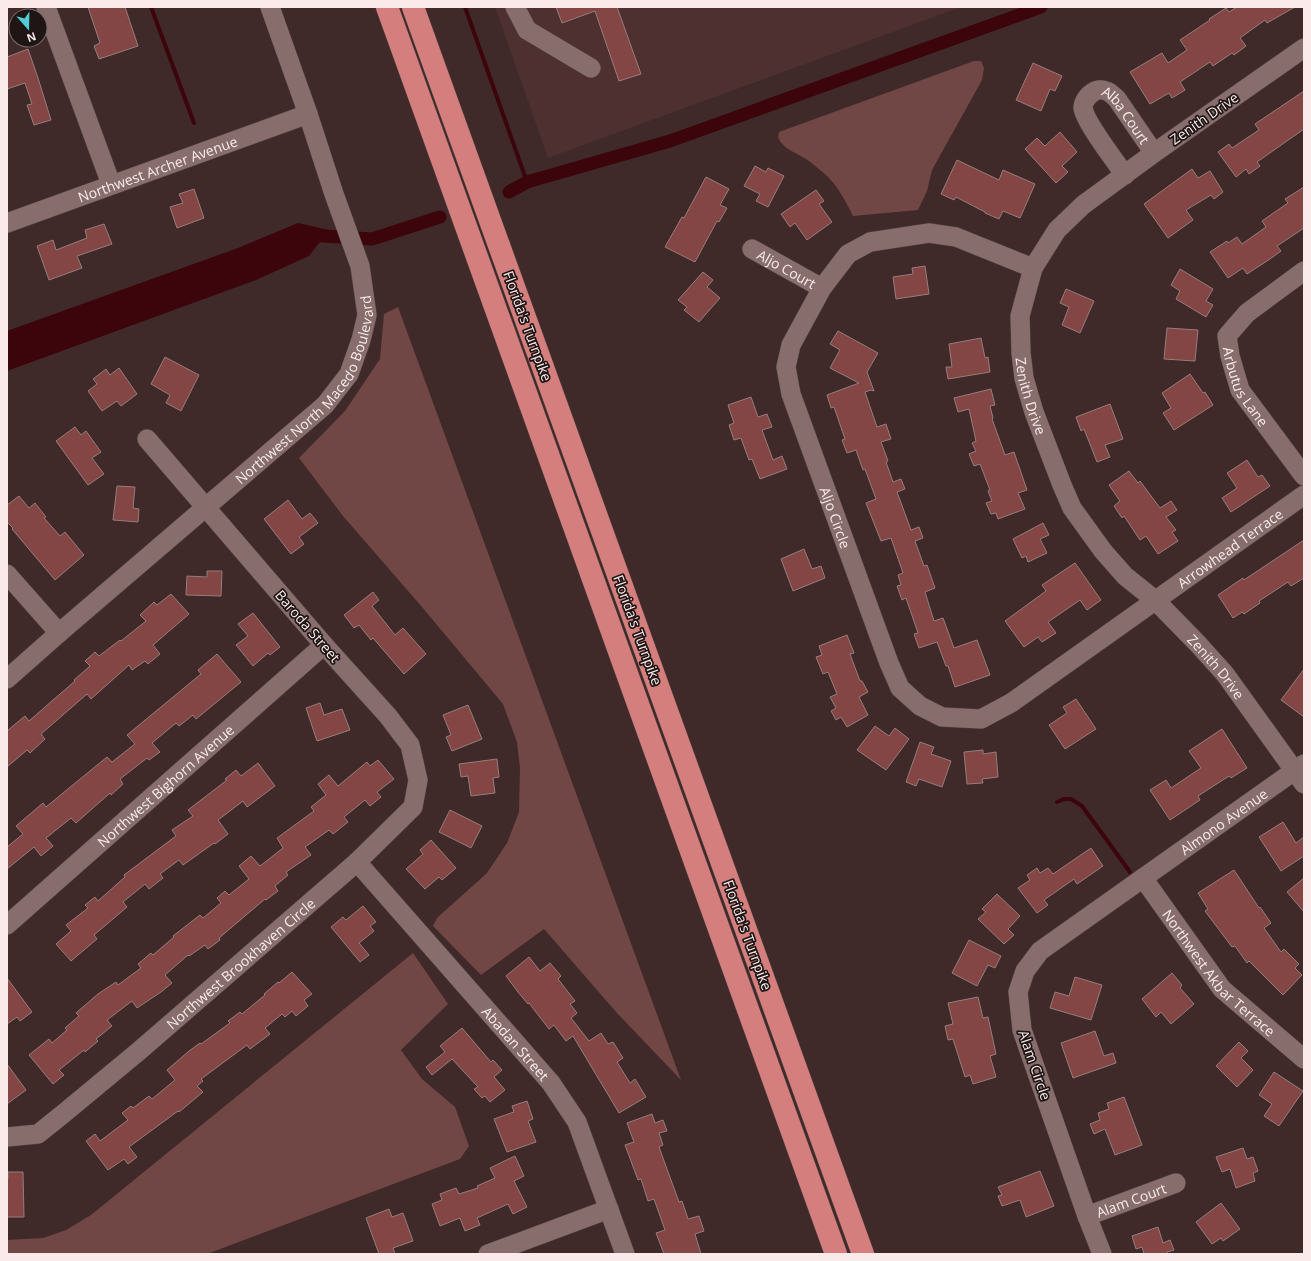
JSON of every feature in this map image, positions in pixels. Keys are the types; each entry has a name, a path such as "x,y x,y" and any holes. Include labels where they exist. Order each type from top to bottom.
{"highway":[{"name":"Florida's Turnpike","path":"387,7 836,1254"},
{"name":"Florida's Turnpike","path":"412,7 863,1254"}],"street":[{"path":"46,7 110,184"},
{"name":"Northwest North Macedo Boulevard","path":"7,679 325,405 349,374 367,315 360,266 270,7"},
{"path":"515,7 527,30 591,68"},
{"name":"Zenith Drive","path":"1301,773 1225,674 1155,600 1125,576 1103,552 1072,508 1034,412 1024,378 1020,353 1020,316 1033,268 1057,230 1083,205 1154,153 1304,48"},
{"name":"Alba Court","path":"1125,174 1084,114 1083,106 1085,101 1093,92 1100,89 1105,90 1117,99 1154,153"},
{"name":"Northwest Archer Avenue","path":"7,223 110,184 308,114"},
{"name":"Aljo Circle","path":"1033,268 956,236 929,233 870,242 848,254 822,288 791,345 786,367 791,394 889,663 900,688 920,706 942,717 981,719 1011,703 1155,600"},
{"name":"Aljo Court","path":"752,249 822,288"},
{"name":"Arbutus Lane","path":"1304,271 1247,313 1227,336 1230,356 1240,390 1304,476"},
{"name":"Baroda Street","path":"147,439 324,645 388,716 410,745"},
{"name":"Arrowhead Terrace","path":"1155,600 1304,495"},
{"path":"7,574 59,634"},
{"name":"Northwest Bighorn Avenue","path":"7,925 324,645"},
{"name":"Northwest Brookhaven Circle","path":"7,1137 38,1134 139,1051 357,862 413,807 418,780 410,745"},
{"name":"Almono Avenue","path":"1143,878 1301,773"},
{"name":"Abadan Street","path":"357,862 551,1084 577,1122 625,1254"},
{"name":"Northwest Akbar Terrace","path":"1143,878 1222,989 1304,1058"},
{"name":"Alam Circle","path":"1102,1254 1087,1216 1022,1030 1018,992 1024,971 1040,951 1143,878"},
{"name":"Alam Court","path":"1087,1216 1176,1183"},
{"path":"488,1254 609,1209"}],"shaded area":[{"path":"495,7 961,7 548,158"},
{"path":"974,61 981,61 984,68 982,80 932,170 927,191 918,210 853,216 839,190 832,181 809,161 783,145 778,137 779,132"},
{"path":"298,223 329,230 309,256 256,280 7,371 7,331 238,248"},
{"path":"398,307 681,1080 617,1013 544,929 481,975 433,926 437,918 487,873 507,843 519,812 520,768 517,742 503,704 343,516 299,458 345,411 380,359 384,314"},
{"path":"413,953 448,1004 401,1050 422,1079 455,1107 469,1146 460,1159 207,1254 7,1254 7,1240 43,1238 66,1230 91,1215"}],"building":[{"path":"88,7 125,7 138,46 99,59 94,46 100,43"},
{"path":"556,7 617,7 641,74 619,81 595,11 562,23"},
{"path":"1237,7 1295,7 1267,23 1265,20 1240,38 1246,46 1234,55 1232,53 1213,66 1210,62 1180,82 1185,90 1172,98 1169,93 1150,104 1130,72 1162,53 1168,63 1187,50 1180,40 1226,8 1229,12"},
{"path":"28,49 51,120 34,125 27,105 32,104 25,83 7,89 7,57"},
{"path":"1033,63 1062,76 1055,91 1050,89 1041,111 1016,100"},
{"path":"1304,91 1304,129 1257,162 1260,166 1249,174 1246,169 1236,177 1218,152 1229,144 1232,148 1259,130 1255,124"},
{"path":"1060,132 1077,152 1062,166 1068,172 1056,183 1025,149 1037,138 1045,146"},
{"path":"957,160 999,180 1003,170 1035,184 1020,218 1003,211 999,219 956,197 954,200 941,194"},
{"path":"755,166 766,172 768,168 784,176 768,207 756,201 760,194 744,186"},
{"path":"1192,169 1198,178 1210,171 1223,192 1214,199 1211,195 1186,210 1193,220 1168,238 1144,204"},
{"path":"706,177 729,189 720,205 727,208 719,222 717,221 695,262 665,247 682,217 684,218"},
{"path":"1304,187 1304,228 1277,246 1281,251 1270,259 1247,274 1243,268 1228,278 1210,252 1227,241 1228,243 1237,237 1242,244 1266,227 1262,221 1288,203 1285,199"},
{"path":"194,189 204,218 177,228 170,207 183,203 179,194"},
{"path":"816,190 824,201 819,204 832,222 807,240 795,223 790,227 781,214"},
{"path":"104,224 112,244 77,256 82,268 49,280 37,246 53,240 56,250 87,238 85,230"},
{"path":"925,266 929,294 896,299 893,277 913,274 912,268"},
{"path":"1180,269 1213,289 1206,301 1213,305 1206,317 1176,299 1180,291 1171,285"},
{"path":"703,272 713,280 707,287 720,298 699,322 684,310 687,307 678,300"},
{"path":"1066,289 1094,301 1080,333 1062,325 1069,307 1060,303"},
{"path":"1167,328 1198,330 1195,361 1164,359"},
{"path":"838,331 878,353 867,372 874,391 871,390 865,392 877,427 886,424 891,439 881,442 888,461 886,462 893,482 901,479 905,489 897,492 911,530 919,527 923,538 915,541 924,566 927,565 935,588 925,592 934,621 943,618 954,648 977,640 990,675 955,687 948,666 946,666 937,642 919,648 914,634 918,633 906,598 902,600 897,586 901,585 898,575 903,573 891,538 881,541 866,503 876,499 865,469 863,470 856,450 847,453 842,440 845,439 834,407 831,408 827,395 859,383 830,368 840,350 830,344"},
{"path":"981,338 985,358 988,357 990,372 948,379 946,367 952,367 949,344"},
{"path":"165,357 199,375 181,411 166,403 170,395 151,384"},
{"path":"119,368 137,394 121,406 117,401 102,411 88,391 97,384 93,379 106,369 110,375"},
{"path":"1190,374 1203,393 1205,392 1213,405 1174,430 1163,413 1171,408 1162,393"},
{"path":"991,389 995,405 990,406 992,419 1005,455 1014,452 1027,490 1018,493 1025,509 998,519 996,513 991,514 986,503 992,501 988,491 990,490 980,464 974,466 969,454 976,451 972,443 976,441 969,409 958,412 954,398"},
{"path":"751,397 758,417 767,414 772,427 762,430 773,460 782,456 787,469 760,479 752,459 749,460 741,438 734,440 729,425 734,423 728,405"},
{"path":"1110,404 1123,439 1105,445 1110,457 1097,462 1084,429 1081,431 1076,417"},
{"path":"75,427 81,435 86,431 101,452 92,458 104,474 88,485 56,441"},
{"path":"1247,460 1258,477 1262,475 1270,486 1231,512 1222,498 1237,488 1227,473"},
{"path":"1129,471 1138,483 1140,481 1160,508 1171,501 1177,510 1166,517 1176,530 1172,532 1178,541 1158,554 1146,536 1140,540 1124,516 1122,518 1114,506 1120,501 1109,485"},
{"path":"117,486 135,487 133,508 139,509 138,522 113,520"},
{"path":"19,496 29,508 35,503 46,517 44,518 60,536 65,532 84,555 55,580 7,522 7,505"},
{"path":"288,500 302,519 310,513 318,523 299,537 304,544 291,554 264,519"},
{"path":"1043,523 1049,535 1040,539 1047,553 1028,562 1026,556 1022,558 1013,539"},
{"path":"1304,540 1304,578 1291,586 1288,582 1259,601 1260,603 1244,614 1242,612 1233,618 1218,595 1243,578 1244,580"},
{"path":"804,549 812,569 821,566 825,578 793,591 781,559"},
{"path":"1075,563 1101,600 1087,610 1080,600 1048,622 1056,633 1042,642 1038,637 1024,647 1005,621 1046,591 1042,585"},
{"path":"207,571 222,571 221,596 186,595 187,576 207,577"},
{"path":"373,592 379,600 372,606 395,635 403,628 426,654 404,674 373,638 371,640 359,625 354,628 344,615"},
{"path":"171,594 189,614 153,645 160,654 148,664 145,661 132,670 129,665 91,699 87,694 41,734 45,739 30,753 27,750 7,767 7,731 25,716 29,721 90,666 85,661 95,652 99,656 120,640 121,641 146,621 140,615 154,602 157,605"},
{"path":"253,613 280,647 270,655 268,653 253,666 236,645 248,636 238,624"},
{"path":"847,635 854,653 850,654 860,681 862,681 868,692 859,697 868,715 847,727 841,717 836,720 831,711 836,708 830,697 837,694 828,672 823,674 816,657 822,655 819,646"},
{"path":"217,654 241,682 196,719 193,715 179,726 176,723 152,743 160,752 149,760 147,758 120,779 123,784 111,795 110,793 76,823 71,818 46,838 53,846 41,856 34,847 7,869 7,847 23,834 16,826 43,803 46,807 107,757 112,762 135,744 127,735 201,674 198,670"},
{"path":"1304,669 1304,717 1281,700"},
{"path":"1076,699 1096,729 1065,749 1049,725 1067,713 1063,707"},
{"path":"320,703 324,715 342,709 350,730 317,741 306,708"},
{"path":"468,705 482,739 452,751 446,737 451,735 443,715"},
{"path":"875,726 889,736 895,728 909,739 886,770 857,750"},
{"path":"1222,729 1247,768 1231,778 1229,776 1198,796 1200,800 1170,820 1150,790 1166,780 1171,788 1201,768 1189,751"},
{"path":"920,742 934,747 931,754 951,761 942,787 919,779 916,786 906,782"},
{"path":"983,750 983,754 996,752 998,777 982,779 983,783 967,784 964,752"},
{"path":"497,759 499,777 493,778 495,793 471,796 468,776 461,777 459,764"},
{"path":"378,760 394,779 377,792 381,797 370,806 365,800 344,817 348,822 333,834 329,830 305,847 311,855 286,872 288,875 275,886 278,891 266,900 265,899 208,949 205,945 189,956 188,955 165,975 172,983 161,992 137,1008 132,1001 107,1020 112,1026 96,1039 98,1041 85,1052 84,1050 59,1070 64,1075 53,1084 29,1055 49,1039 52,1043 67,1030 65,1028 79,1016 76,1013 98,994 116,982 118,985 141,968 138,964 151,953 153,955 174,937 173,936 200,915 203,918 221,903 217,898 225,891 229,895 249,879 239,866 251,856 260,866 283,848 277,838 314,811 311,807 326,795 318,784 329,775 338,786 367,762 370,766"},
{"path":"258,763 275,786 247,807 243,801 218,820 228,834 183,865 179,860 160,874 163,878 149,889 145,884 123,902 127,907 94,935 97,939 71,961 56,944 71,931 66,925 88,908 85,905 95,897 98,901 125,877 124,875 176,836 172,830 193,816 188,810 227,780 225,779 236,770 241,776"},
{"path":"450,810 482,826 471,848 439,832"},
{"path":"1283,822 1296,843 1304,837 1304,856 1281,871 1259,837"},
{"path":"431,840 456,868 442,880 439,877 425,889 406,869 423,854 420,850"},
{"path":"1091,848 1103,866 1077,884 1074,879 1044,900 1048,905 1037,913 1018,888 1030,880 1027,875 1037,868 1040,873 1048,868 1053,874"},
{"path":"1234,870 1259,908 1260,907 1271,923 1264,928 1281,952 1284,949 1299,964 1295,968 1302,975 1283,995 1249,961 1247,963 1235,946 1232,947 1205,911 1208,909 1198,893"},
{"path":"1304,878 1304,912 1287,892"},
{"path":"997,894 1020,916 1008,929 1014,935 1004,944 978,919 986,912 982,909"},
{"path":"363,906 376,922 370,926 374,931 359,943 369,955 360,962 331,927 343,917 346,920"},
{"path":"969,940 1001,956 995,968 988,965 977,986 952,973"},
{"path":"529,957 540,971 550,963 561,976 558,979 575,1001 570,1004 577,1013 571,1018 589,1041 601,1033 608,1044 613,1042 623,1058 617,1062 630,1083 635,1079 646,1097 619,1113 573,1036 566,1041 554,1025 549,1029 506,976"},
{"path":"292,972 312,994 304,1000 308,1006 296,1016 292,1011 285,1017 282,1014 265,1028 270,1034 250,1049 247,1045 201,1079 203,1081 197,1086 203,1092 179,1112 178,1111 129,1147 137,1157 128,1164 124,1159 108,1170 86,1141 95,1134 100,1141 128,1120 122,1113 131,1106 133,1108 149,1096 152,1099 175,1080 167,1070 189,1051 230,1023 228,1021 240,1012 242,1014 278,982 279,983"},
{"path":"1172,973 1182,985 1180,988 1194,1004 1171,1024 1161,1012 1156,1017 1142,999"},
{"path":"1075,977 1102,985 1091,1020 1050,1008 1055,992 1069,996"},
{"path":"7,978 32,1012 20,1021 17,1017 7,1024"},
{"path":"978,997 983,1018 988,1017 996,1054 990,1056 996,1077 973,1084 970,1075 965,1077 953,1039 948,1040 945,1026 953,1024 948,1003"},
{"path":"462,1028 491,1062 493,1060 502,1070 494,1077 505,1090 490,1102 485,1096 482,1098 474,1089 478,1087 452,1059 432,1075 426,1067 445,1052 440,1046"},
{"path":"1095,1031 1104,1056 1113,1053 1116,1063 1073,1078 1061,1043"},
{"path":"1239,1042 1248,1051 1241,1058 1253,1070 1237,1087 1216,1066"},
{"path":"7,1064 26,1090 7,1104"},
{"path":"1274,1072 1303,1091 1279,1126 1264,1116 1272,1104 1259,1095"},
{"path":"1124,1097 1142,1145 1115,1155 1105,1129 1094,1134 1090,1124 1100,1120 1098,1113 1109,1109 1107,1103"},
{"path":"527,1101 533,1119 528,1121 536,1142 507,1152 494,1119 514,1112 512,1106"},
{"path":"652,1114 655,1123 663,1120 667,1131 659,1133 663,1145 659,1147 679,1202 682,1201 688,1219 699,1216 704,1231 695,1234 701,1254 664,1254 656,1233 665,1230 654,1199 648,1201 641,1179 638,1180 625,1145 634,1142 627,1123"},
{"path":"1243,1148 1247,1159 1253,1157 1258,1171 1253,1173 1255,1181 1236,1188 1230,1169 1222,1172 1216,1157"},
{"path":"515,1156 524,1176 514,1181 527,1207 513,1214 508,1204 477,1218 480,1225 465,1231 460,1218 440,1226 432,1204 442,1200 440,1194 456,1188 459,1194 478,1188 477,1186 495,1178 490,1168"},
{"path":"1040,1171 1054,1206 1026,1217 1020,1200 1002,1206 998,1196 1002,1195 998,1187"},
{"path":"8,1172 23,1172 24,1217 7,1217"},
{"path":"1221,1203 1240,1229 1223,1241 1221,1238 1212,1244 1196,1222"},
{"path":"389,1209 392,1217 403,1213 413,1241 393,1248 395,1254 379,1254 366,1218"},
{"path":"1158,1227 1163,1243 1170,1240 1174,1250 1167,1252 1167,1254 1144,1254 1142,1247 1136,1249 1132,1236"}],"waterway":[{"path":"151,7 194,123"},
{"path":"465,7 527,182"},
{"path":"509,192 527,182 670,141 1041,7"},
{"path":"307,235 372,239 440,217"},
{"path":"1057,802 1064,799 1071,799 1082,806 1130,872"}]}
